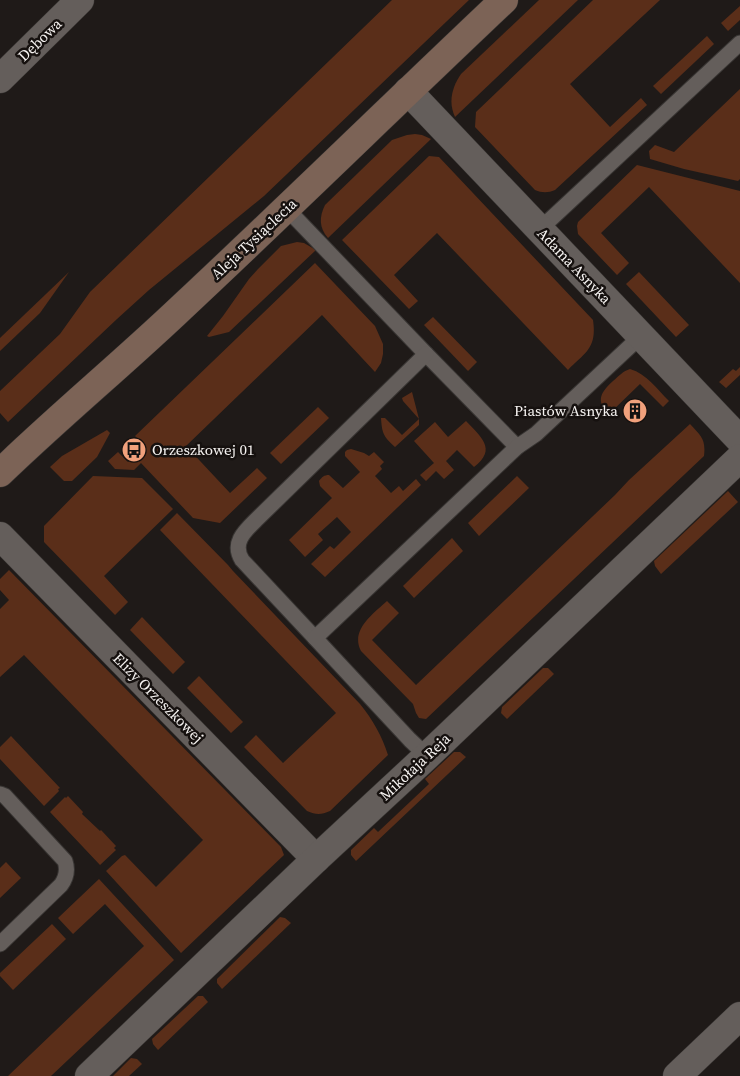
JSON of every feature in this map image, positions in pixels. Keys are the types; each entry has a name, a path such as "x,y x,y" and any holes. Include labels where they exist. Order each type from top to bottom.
{"street":[{"name":"Dębowa","path":"0,79 80,0"},
{"name":"Aleja Tysiąclecia","path":"0,473 174,315 287,209 504,0"},
{"name":"Adama Asnyka","path":"408,91 740,440"},
{"name":"Mikołaja Reja","path":"89,1076 740,458"},
{"name":"Elizy Orzeszkowej","path":"0,536 316,859"},
{"path":"677,1076 740,1016"}],"lane":[{"path":"539,230 740,43"},
{"path":"287,209 517,447"},
{"path":"315,638 517,447 536,434 640,336"},
{"path":"426,354 245,530 239,540 237,549 242,560 403,733 427,756"},
{"path":"0,794 5,796 65,861 66,866 65,877 61,885 0,944"}],"shaded area":[{"path":"392,0 469,0 264,196 149,290 8,422 0,413 0,391 60,334 90,292"},
{"path":"539,0 578,0 455,117 451,100 455,84 461,74"},
{"path":"593,0 660,0 570,84 610,127 641,98 647,105 555,190 550,192 538,191 475,127 476,112"},
{"path":"740,6 740,20 728,31 721,23"},
{"path":"707,36 714,44 661,94 653,86"},
{"path":"740,89 740,179 738,181 650,159 649,151 655,145 674,152"},
{"path":"415,134 431,139 328,238 321,222 325,205 392,140"},
{"path":"429,156 439,157 593,320 593,337 589,349 568,370 437,233 394,275 418,301 409,309 342,240"},
{"path":"637,165 740,191 740,283 649,187 601,233 629,263 617,275 578,234 578,222"},
{"path":"297,242 304,243 316,250 229,332 207,336 258,269 281,246"},
{"path":"315,263 375,326 383,344 383,354 381,363 375,372 322,315 186,446 230,493 257,468 267,478 220,523 193,518 141,463 134,470 115,469 108,461 118,452 128,462 145,446 135,436"},
{"path":"69,272 40,313 0,351 0,338"},
{"path":"639,272 689,325 676,337 626,284"},
{"path":"433,317 477,362 468,371 424,325"},
{"path":"740,367 740,375 726,388 719,382 733,369 736,371"},
{"path":"630,369 647,378 669,401 663,407 640,384 609,414 602,405 601,397 609,385"},
{"path":"412,392 419,419 402,398"},
{"path":"318,407 329,418 281,464 270,453"},
{"path":"381,418 385,418 402,435 419,419 419,425 395,447 384,434"},
{"path":"466,421 481,437 486,448 481,460 474,467 457,450 446,461 454,470 444,479 436,471 426,481 420,475 434,463 414,441 435,422 448,437"},
{"path":"690,424 702,438 704,456 426,719 419,718 413,704 361,651 358,636 370,617 387,601 399,613 372,640 416,685 629,480"},
{"path":"107,430 110,433 97,457 72,481 64,481 50,467 62,456"},
{"path":"351,449 369,456 374,452 384,462 380,466 382,469 375,476 391,493 399,486 403,491 416,479 421,485 325,577 311,564 330,546 334,549 351,532 337,517 318,534 323,540 305,557 289,540 332,498 320,486 319,481 322,477 329,475 343,488 360,472 345,456 345,452"},
{"path":"93,476 142,478 173,509 104,576 128,602 115,615 44,542 44,526"},
{"path":"517,476 529,488 479,536 468,523"},
{"path":"728,491 738,502 661,574 654,561"},
{"path":"177,513 360,704 380,735 388,755 330,811 318,814 307,811 244,747 256,735 283,763 336,713 160,530"},
{"path":"452,538 463,551 414,598 403,586"},
{"path":"9,570 281,847 284,855 181,953 106,871 125,855 156,887 203,840 24,655 0,677 0,609 9,600 0,590 0,579"},
{"path":"142,617 185,662 173,674 130,630"},
{"path":"543,668 548,668 554,674 507,719 501,713 502,707"},
{"path":"199,676 243,722 231,733 187,688"},
{"path":"11,736 60,788 44,806 0,759 0,747"},
{"path":"454,752 460,752 466,757 356,861 351,855 351,850 374,828 378,832 429,784 425,779"},
{"path":"68,796 83,812 82,814 116,846 114,848 116,850 100,865 50,812"},
{"path":"6,862 21,878 0,898 0,868"},
{"path":"99,879 174,960 51,1076 8,1076 144,946 105,904 73,934 58,918"},
{"path":"280,917 285,918 291,923 222,989 217,983 217,979"},
{"path":"52,924 66,939 13,990 0,976 0,973"},
{"path":"198,996 203,996 208,1002 158,1050 153,1044 152,1039"},
{"path":"131,1058 137,1059 142,1064 129,1076 113,1076"}],"place":[{"name":"Piastów Asnyka","path":"635,411"},
{"name":"Orzeszkowej 01","path":"134,450"}]}
